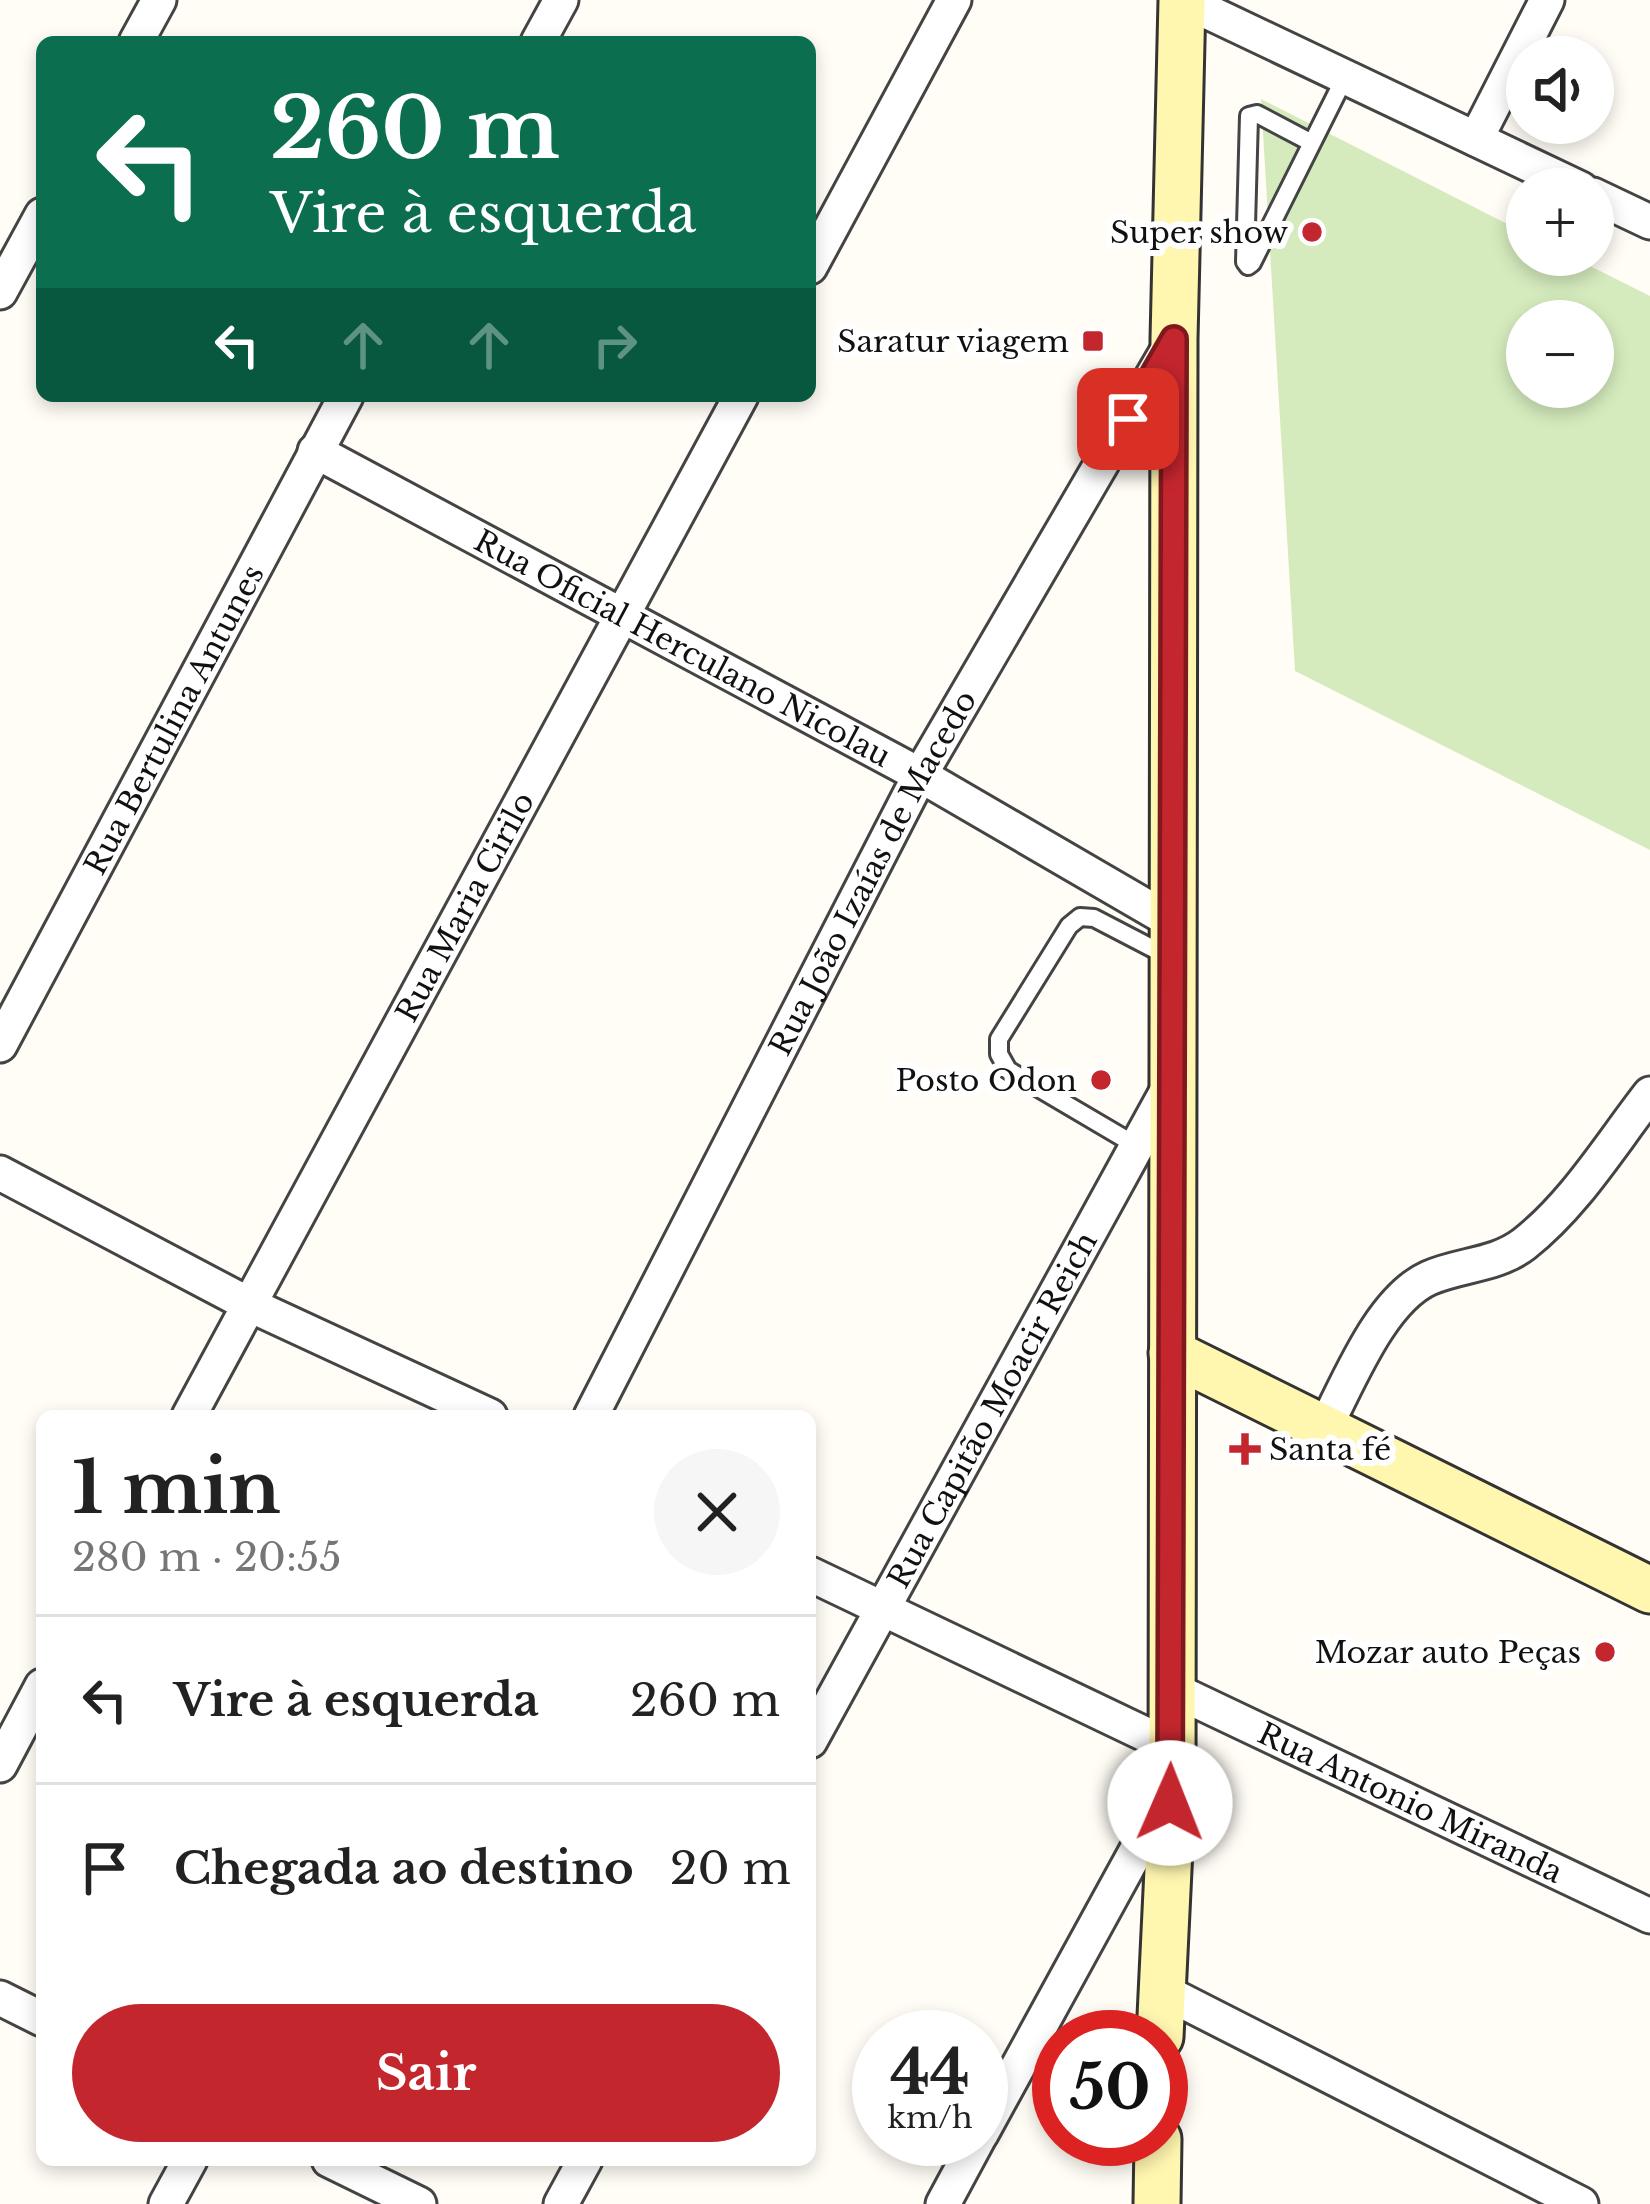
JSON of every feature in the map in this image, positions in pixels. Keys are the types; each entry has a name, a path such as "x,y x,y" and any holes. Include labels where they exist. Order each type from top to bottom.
{"main road":[{"path":"1161,2010 1172,1767 1174,339 1183,0"},
{"path":"1172,1353 1650,1590"},
{"path":"1156,2204 1157,2166"}],"street":[{"path":"139,36 159,0"},
{"path":"541,36 561,0"},
{"path":"816,256 954,0"},
{"path":"1183,0 1537,168"},
{"path":"1476,139 1547,0"},
{"path":"1614,205 1650,222"},
{"path":"0,292 36,225"},
{"name":"Rua João Izaías de Macedo","path":"594,1410 920,776 1174,339"},
{"name":"Rua Bertulina Antunes","path":"0,1045 343,402"},
{"name":"Rua Maria Cirilo","path":"192,1410 738,402"},
{"name":"Rua Oficial Herculano Nicolau","path":"315,451 920,776 1172,940"},
{"name":"Rua Capitão Moacir Reich","path":"816,1730 1173,1081"},
{"path":"1324,1429 1381,1324 1405,1293 1430,1278 1494,1262 1520,1247 1570,1198 1650,1094"},
{"path":"0,1173 250,1305 477,1410"},
{"path":"816,1577 1172,1767 1008,2083"},
{"name":"Rua Antonio Miranda","path":"1172,1689 1650,1916"},
{"path":"0,1765 36,1697"},
{"path":"1161,1990 1581,2204"},
{"path":"0,1998 36,2016"},
{"path":"166,2204 187,2166"},
{"path":"341,2166 419,2204"},
{"path":"561,2204 582,2166"},
{"path":"943,2204 964,2166"}],"lane":[{"path":"1312,142 1257,114 1249,116 1244,262 1248,266 1252,263 1345,77"},
{"path":"1137,1146 1008,1070 999,1054 999,1039 1069,926 1080,917 1172,940"}],"green space":[{"path":"1261,99 1506,223 1506,276 1610,276 1650,296 1650,850 1295,671"}],"place":[{"name":"Super show","path":"1312,232"},
{"name":"Saratur viagem","path":"1093,341"},
{"name":"Posto Odon","path":"1101,1080"},
{"name":"Santa fé","path":"1245,1449"},
{"name":"Mozar auto Peças","path":"1605,1652"}],"route":[{"path":"1128,419 1174,339 1170,1803"}]}
